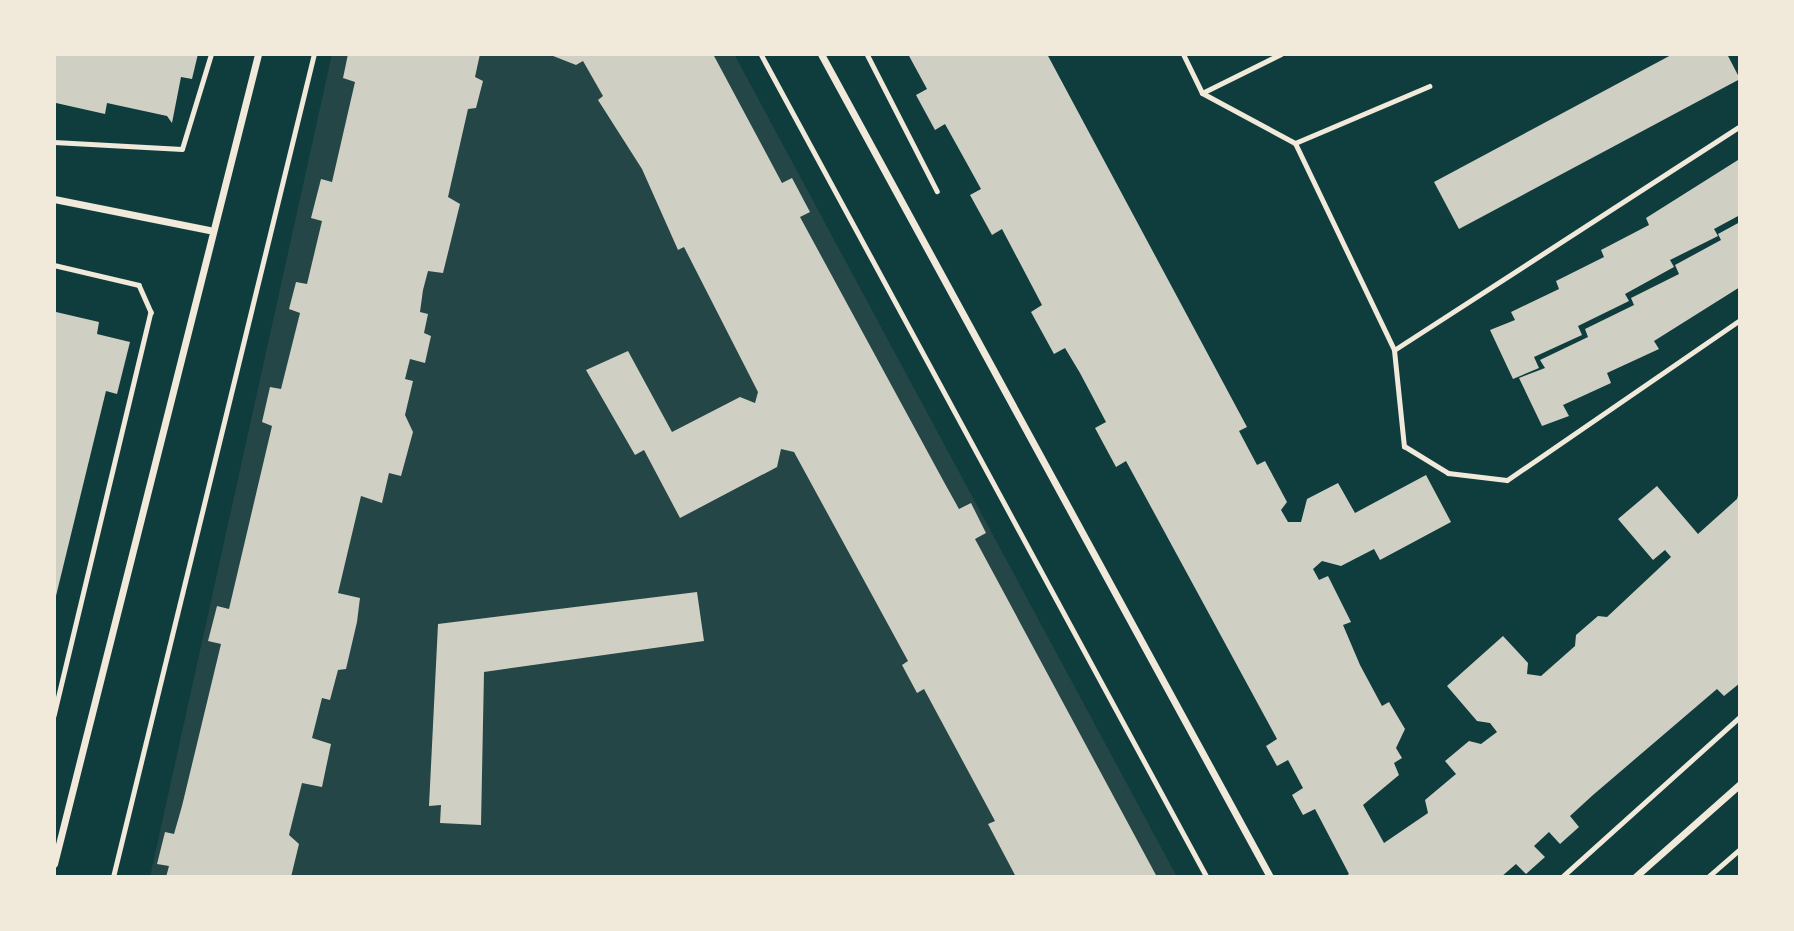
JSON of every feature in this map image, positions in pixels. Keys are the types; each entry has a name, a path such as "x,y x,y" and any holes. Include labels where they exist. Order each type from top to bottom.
{"street":[{"path":"54,864 209,230 258,54"},
{"path":"821,54 1270,877"},
{"path":"54,199 209,230"},
{"path":"1634,877 1740,784"}],"lane":[{"path":"1183,54 1202,93 1296,143 1394,350 1404,446 1448,473 1507,480 1740,320"},
{"path":"1202,93 1281,54"},
{"path":"1296,143 1429,86"},
{"path":"1394,350 1740,125"}],"path":[{"path":"54,142 182,149 211,54"},
{"path":"113,877 314,54"},
{"path":"761,54 1207,877"},
{"path":"54,265 139,285 151,312 54,715"},
{"path":"1562,877 1740,717"},
{"path":"1709,877 1740,849"}],"shaded area":[{"path":"332,54 734,54 1177,877 150,877"}],"building":[{"path":"54,54 198,54 192,79 181,77 172,123 167,116 107,103 105,114 56,103"},
{"path":"348,54 480,54 475,77 483,81 476,108 468,109 448,197 460,204 443,273 428,271 423,290 420,312 428,314 424,333 431,336 425,363 410,359 405,379 413,381 405,415 413,432 401,476 389,473 382,503 361,496 338,593 360,598 357,622 346,669 338,670 330,700 322,698 312,738 331,744 322,787 302,783 289,835 299,844 291,877 166,877 169,866 157,864 165,832 174,834 221,644 208,641 217,606 229,609 272,426 262,422 270,387 281,389 300,313 289,309 296,282 307,284 322,221 311,218 321,179 332,182 355,82 343,78"},
{"path":"548,54 713,54 782,183 792,178 810,212 800,217 959,509 971,503 986,533 975,539 1157,877 1016,877 988,824 995,821 924,689 917,693 902,665 908,661 794,452 781,449 777,467 680,518 644,450 635,455 586,370 628,351 672,432 740,397 755,403 758,392 684,247 678,250 642,169 598,100 603,96 583,61 576,65"},
{"path":"908,54 1047,54 1247,427 1239,431 1257,465 1265,461 1287,502 1281,510 1288,522 1301,522 1307,499 1338,483 1355,513 1426,475 1451,522 1380,560 1374,549 1341,566 1322,561 1313,569 1319,580 1328,576 1351,622 1343,625 1360,665 1382,706 1389,702 1405,729 1396,748 1402,758 1394,763 1399,775 1363,805 1384,843 1428,813 1425,800 1456,774 1445,761 1469,741 1481,744 1497,732 1490,723 1477,721 1447,686 1503,636 1528,663 1527,674 1541,676 1575,646 1576,635 1598,616 1607,617 1671,557 1665,550 1653,560 1618,519 1657,486 1698,534 1737,499 1740,489 1740,683 1724,696 1717,689 1593,795 1570,816 1579,827 1560,844 1549,832 1534,846 1545,857 1526,874 1516,864 1501,877 1344,877 1349,874 1315,809 1303,815 1292,795 1303,788 1288,760 1277,766 1266,746 1277,739 1126,461 1116,467 1095,428 1106,422 1080,373 1065,348 1054,354 1031,312 1042,305 1002,229 992,235 970,195 981,189 945,124 935,130 916,95 927,89"},
{"path":"1673,54 1727,54 1740,79 1459,229 1434,182"},
{"path":"1740,151 1740,215 1714,229 1718,236 1670,260 1674,267 1625,294 1629,301 1578,326 1582,335 1534,357 1539,368 1513,379 1490,330 1515,320 1511,312 1559,289 1556,281 1604,257 1601,250 1649,225 1646,218 1738,160"},
{"path":"1740,222 1740,287 1654,341 1659,349 1607,373 1611,383 1563,405 1569,416 1542,426 1519,378 1545,368 1540,360 1588,337 1585,329 1634,305 1631,298 1679,274 1675,265 1721,240 1718,234"},
{"path":"56,312 99,322 97,334 130,342 117,394 106,391 55,600"},
{"path":"697,592 704,641 484,672 481,825 440,823 441,805 429,806 438,624"}]}
